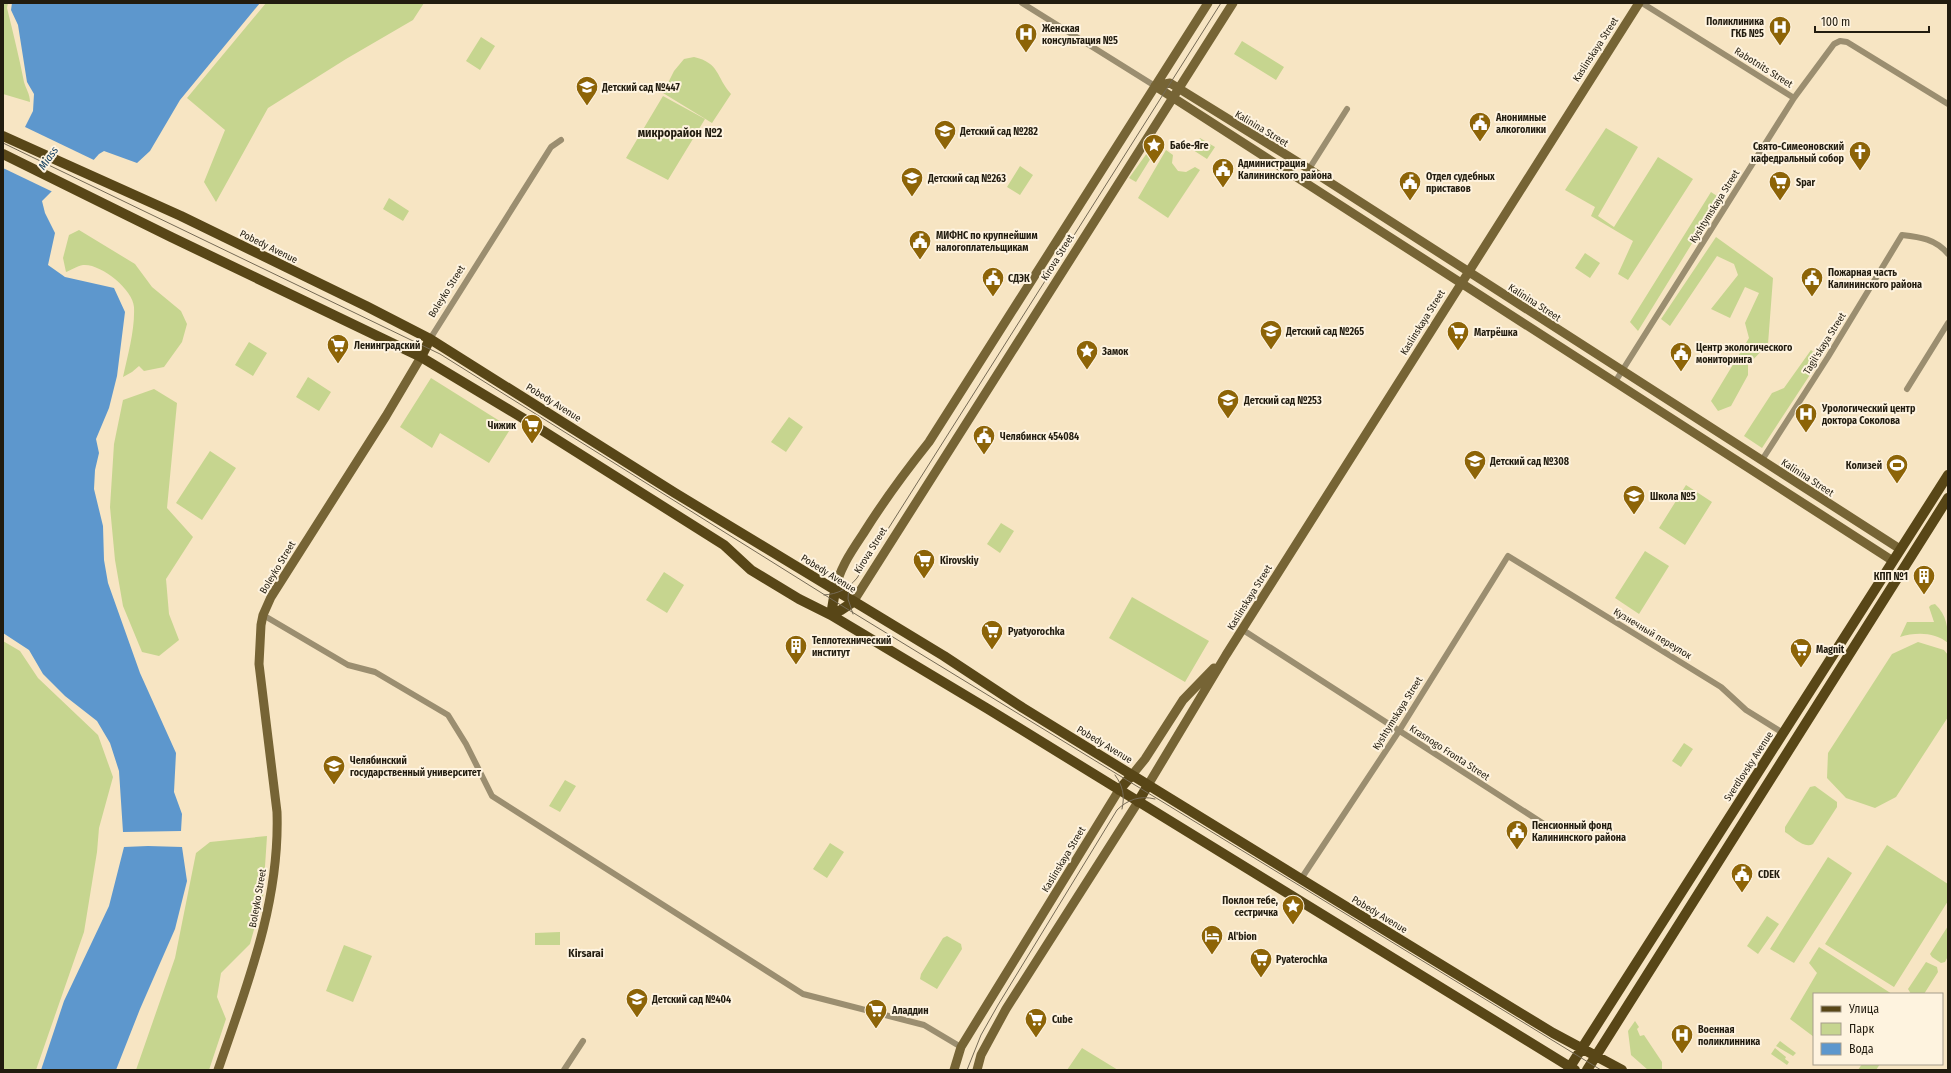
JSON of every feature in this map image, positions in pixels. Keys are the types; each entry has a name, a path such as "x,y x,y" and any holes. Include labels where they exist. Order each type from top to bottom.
{"main road":[{"name":"Kirova Street","path":"831,615 840,569 898,481 928,442 1208,3"},
{"name":"Kirova Street","path":"831,615 853,602 1233,3"},
{"name":"Kaslinskaya Street","path":"977,1070 981,1054 1006,1009 1138,802 1226,655 1639,3"},
{"name":"Kalinina Street","path":"1155,86 1170,83 1309,169 1900,550"},
{"path":"1155,86 1893,560 1909,560"},
{"name":"Pobedy Avenue","path":"3,136 181,216 366,306 430,340 853,602 944,656 1023,708 1301,879 1504,1003 1582,1049 1622,1070"},
{"path":"3,154 170,237 420,357 521,417 724,545 751,570 799,599 831,615 1119,790 1571,1069"},
{"name":"Boleyko Street","path":"218,1070 262,941 274,884 278,827 276,797 259,664 259,643 263,615 280,582 386,416 430,340"},
{"name":"Sverdlovsky Avenue","path":"1571,1069 1582,1049 1948,475"},
{"path":"1587,1070 1948,498"},
{"path":"1900,550 1909,560"},
{"name":"Kaslinskaya Street","path":"954,1070 961,1047 1119,790 1145,759 1183,700 1226,655"}],"street":[{"path":"1022,3 1155,86"},
{"name":"Rabotnits Street","path":"1642,3 1794,98"},
{"name":"Kyshtymskaya Street","path":"1615,382 1794,98 1834,44 1840,41 1846,42 1948,104"},
{"path":"1309,169 1347,109"},
{"name":"Boleyko Street","path":"430,340 551,147 561,140"},
{"name":"Tagil'skaya Street","path":"1762,460 1828,357 1902,236 1926,238 1944,249 1948,254"},
{"path":"1907,389 1948,323"},
{"name":"Kyshtymskaya Street","path":"1301,879 1399,730 1508,556"},
{"name":"Кузнечный переулок","path":"1508,556 1709,679 1721,687 1746,710 1783,733"},
{"path":"263,615 348,665 376,672 448,714 466,744 492,796 803,994 924,1025 961,1047"},
{"name":"Krasnogo Fronta Street","path":"1243,630 1547,826"},
{"path":"564,1070 582,1041"}],"green space":[{"path":"3,3 8,3 7,8 30,102 3,94"},
{"path":"266,3 424,3 413,20 346,59 268,108 216,202 204,182 225,130 187,98"},
{"path":"481,37 495,46 480,70 466,61"},
{"path":"1242,41 1284,67 1276,80 1234,54"},
{"path":"694,57 709,63 717,71 731,94 712,123 663,93 674,71 684,59"},
{"path":"663,96 705,119 668,180 626,158"},
{"path":"1606,128 1638,147 1598,216 1614,227 1658,157 1693,179 1628,280 1618,274 1633,241 1591,216 1595,207 1565,190"},
{"path":"1200,138 1215,147 1207,159 1193,150"},
{"path":"1155,142 1159,145 1136,182 1129,178"},
{"path":"1166,150 1173,155 1172,163 1178,171 1186,172 1195,167 1200,170 1168,218 1138,198"},
{"path":"1020,166 1033,175 1020,195 1007,187"},
{"path":"1711,192 1720,198 1638,331 1630,322"},
{"path":"389,198 409,211 403,221 383,209"},
{"path":"79,230 135,264 152,287 181,311 187,324 182,342 164,367 144,371 139,366 123,377 131,342 134,316 132,300 122,285 98,268 90,265 83,265 66,272 63,258 69,235"},
{"path":"1716,237 1773,278 1768,344 1748,365 1748,375 1731,406 1718,411 1711,401 1749,338 1745,323 1759,293 1745,287 1730,318 1711,309 1738,275 1734,264 1717,256 1670,326 1661,319"},
{"path":"1585,253 1600,263 1590,278 1575,268"},
{"path":"249,342 267,353 253,376 235,365"},
{"path":"1811,350 1821,358 1762,448 1744,436 1772,393 1784,388"},
{"path":"308,377 331,392 319,411 296,397"},
{"path":"431,378 511,428 489,463 440,433 432,448 400,427"},
{"path":"154,389 177,403 167,508 193,537 166,579 169,614 179,640 159,656 142,652 123,606 115,560 110,507 114,444 123,400"},
{"path":"789,417 803,427 786,452 771,442"},
{"path":"210,451 236,468 202,520 176,503"},
{"path":"1686,485 1712,502 1685,545 1659,528"},
{"path":"1001,523 1014,531 1000,553 987,544"},
{"path":"1645,551 1669,566 1639,614 1615,598"},
{"path":"664,572 684,585 667,613 646,600"},
{"path":"1132,597 1209,641 1185,682 1109,638"},
{"path":"1935,604 1939,608 1946,622 1948,643 1943,639 1925,634 1912,634 1900,637 1907,622 1934,622 1929,607"},
{"path":"3,641 20,651 38,678 98,735 113,777 99,828 97,852 84,932 36,1070 3,1070"},
{"path":"1918,642 1944,650 1948,655 1948,717 1896,797 1875,808 1846,798 1827,778 1828,753 1892,654"},
{"path":"1684,743 1693,749 1681,767 1672,761"},
{"path":"565,780 576,786 560,812 549,806"},
{"path":"1815,786 1837,802 1837,807 1813,844 1806,845 1802,844 1785,832 1785,827 1810,787"},
{"path":"267,836 263,897 250,944 221,973 217,997 226,1019 209,1070 136,1070 175,958 196,853 210,842"},
{"path":"830,843 844,852 827,878 813,869"},
{"path":"1887,845 1948,884 1948,901 1894,987 1825,944"},
{"path":"1828,857 1852,873 1794,963 1770,949"},
{"path":"1767,916 1779,924 1758,954 1747,946"},
{"path":"1948,926 1948,956 1945,962 1941,963 1930,954"},
{"path":"560,932 560,945 535,945 535,933"},
{"path":"947,936 961,944 962,949 937,989 920,979 921,974 943,938"},
{"path":"344,945 372,956 353,1002 326,991"},
{"path":"1819,947 1890,993 1813,993 1813,1036 1790,1019 1817,973 1809,963"},
{"path":"1926,962 1937,967 1938,972 1925,993 1910,993 1908,989"},
{"path":"1635,1021 1639,1027 1637,1029 1640,1036 1644,1035 1662,1062 1662,1070 1648,1070 1631,1055 1628,1031"},
{"path":"1780,1041 1796,1053 1793,1056 1776,1046"},
{"path":"1082,1048 1118,1070 1067,1070"},
{"path":"1775,1048 1786,1057 1785,1059 1789,1062 1787,1065 1771,1054"},
{"path":"1861,1065 1879,1065 1876,1070 1858,1070"}],"water":[{"name":"Miass","path":"12,3 260,3 180,100 150,151 137,163 104,151 99,154 90,164 57,186 42,201 45,213 55,233 48,265 65,277 114,288 125,312 117,376 109,408 96,439 99,453 95,470 94,489 103,526 104,560 108,583 140,673 176,753 174,792 182,814 181,831 123,832 119,771 110,743 97,721 65,696 43,674 29,650 3,633 3,171 33,111 34,94 27,82 18,25 11,10"},
{"path":"124,847 182,847 187,881 175,929 140,1009 116,1070 41,1070 64,1001 109,906"}],"pier":[{"path":"23,126 96,161 92,166 53,192 3,168"}],"tram line":[{"path":"824,595 842,590 857,578 1221,3"},
{"path":"3,143 440,354 852,612 1601,1070"},
{"path":"849,585 848,599 853,614"},
{"path":"1115,775 1123,791 1122,809"},
{"path":"967,1070 981,1035 998,1005 1117,810 1134,799 1155,799"}],"place":[{"name":"Поликлиника ГКБ №5","path":"1780,46"},
{"name":"Женская консультация №5","path":"1026,54"},
{"name":"Детский сад №447","path":"587,106"},
{"name":"Анонимные алкоголики","path":"1480,142"},
{"name":"Детский сад №282","path":"945,150"},
{"name":"Бабе-Яге","path":"1154,164"},
{"name":"Свято-Симеоновский кафедральный собор","path":"1860,172"},
{"name":"Администрация Калининского района","path":"1223,188"},
{"name":"Детский сад №263","path":"912,198"},
{"name":"Отдел судебных приставов","path":"1410,202"},
{"name":"Spar","path":"1780,202"},
{"name":"МИФНС по крупнейшим налогоплательщикам","path":"920,260"},
{"name":"СДЭК","path":"993,298"},
{"name":"Пожарная часть Калининского района","path":"1812,298"},
{"name":"Детский сад №265","path":"1271,350"},
{"name":"Матрёшка","path":"1458,352"},
{"name":"Ленинградский","path":"338,364"},
{"name":"Замок","path":"1087,370"},
{"name":"Центр экологического мониторинга","path":"1681,372"},
{"name":"Детский сад №253","path":"1228,420"},
{"name":"Урологический центр доктора Соколова","path":"1806,434"},
{"name":"Чижик","path":"532,444"},
{"name":"Челябинск 454084","path":"984,456"},
{"name":"Детский сад №308","path":"1475,480"},
{"name":"Колизей","path":"1897,484"},
{"name":"Школа №5","path":"1634,516"},
{"name":"Kirovskiy","path":"924,580"},
{"name":"КПП №1","path":"1924,596"},
{"name":"Pyatyorochka","path":"992,650"},
{"name":"Теплотехнический институт","path":"796,666"},
{"name":"Magnit","path":"1801,668"},
{"name":"Челябинский государственный университет","path":"334,786"},
{"name":"Пенсионный фонд Калининского района","path":"1517,850"},
{"name":"CDEK","path":"1742,894"},
{"name":"Поклон тебе, сестричка","path":"1293,926"},
{"name":"Al'bion","path":"1212,956"},
{"name":"Pyaterochka","path":"1261,978"},
{"name":"Детский сад №404","path":"637,1018"},
{"name":"Аладдин","path":"876,1030"},
{"name":"Cube","path":"1036,1038"},
{"name":"Военная поликлинника","path":"1682,1054"}],"district":[{"name":"микрорайон №2","path":"680,133"},
{"name":"Kirsarai","path":"586,953"}]}
